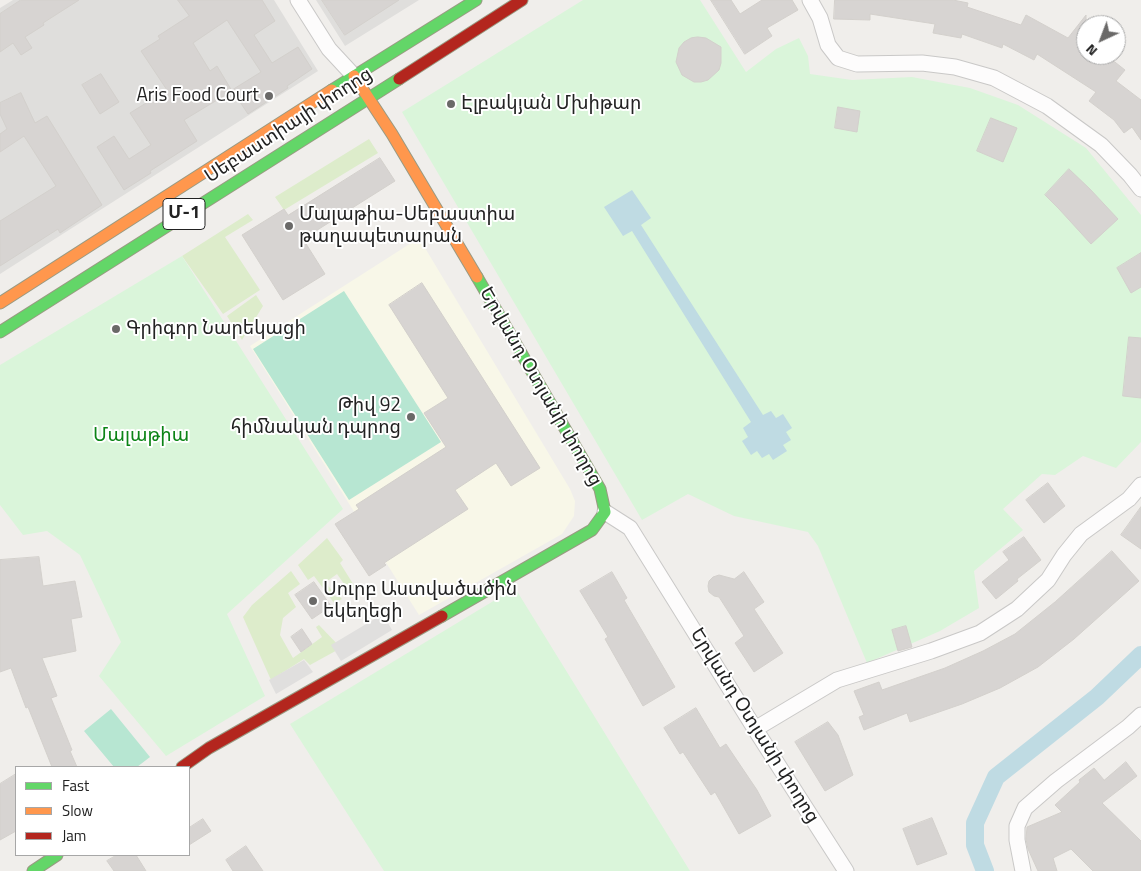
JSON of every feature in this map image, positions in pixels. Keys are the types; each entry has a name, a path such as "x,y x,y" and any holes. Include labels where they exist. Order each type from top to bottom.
{"main road":[{"name":"Սեբաստիայի փողոց","path":"0,303 476,0"},
{"name":"Սեբաստիայի փողոց","path":"0,332 522,0"},
{"name":"Երվանդ Օտյանի փողոց","path":"354,76 369,97 524,357 600,489 605,512"},
{"path":"183,766 208,748 592,530 605,512"},
{"path":"34,871 56,856"}],"street":[{"path":"298,0 329,49 354,76"},
{"path":"810,0 820,18 828,46 838,58 857,64 922,63 955,67 994,78 1047,106 1101,145 1141,189"},
{"path":"755,729 837,680 923,654 980,633 1017,609 1048,580 1064,555 1081,534 1129,499 1141,485"},
{"name":"Երվանդ Օտյանի փողոց","path":"605,512 630,528 846,871"},
{"path":"1022,871 1017,840 1017,826 1025,808 1056,781 1128,728 1141,715"}],"shaded area":[{"path":"13,0 274,0 318,71 0,274 0,8"},
{"path":"316,0 419,0 345,46"},
{"name":"Թիվ 92 հիմնական դպրոց","path":"419,238 570,489 575,501 574,516 562,534 419,615 250,346"},
{"path":"383,614 392,630 341,661 331,645"},
{"path":"304,660 313,672 276,694 269,680"}],"green space":[{"path":"583,0 700,0 746,72 776,49 799,38 808,56 810,74 852,80 912,77 970,88 1018,105 1086,148 1141,215 1141,442 1116,468 1083,456 1055,475 1042,474 1003,509 1023,530 974,571 979,608 940,631 867,663 818,546 808,532 734,516 688,494 642,520 402,112"},
{"path":"369,139 378,153 284,210 275,197"},
{"path":"248,214 253,220 225,237 260,290 223,314 182,256"},
{"name":"Մալաթիա","path":"182,256 343,509 227,614 265,696 166,756 99,676 121,642 80,555 47,531 23,535 0,505 0,365"},
{"path":"344,291 441,442 349,500 253,349"},
{"path":"256,295 263,306 242,340 227,316"},
{"path":"327,538 343,560 340,563 355,587 346,594 344,591 347,588 337,574 326,582 336,597 339,596 342,599 334,603 314,576 308,580 298,565"},
{"path":"291,571 300,584 288,593 296,607 283,618 280,635 293,658 322,637 316,627 319,625 341,648 310,665 304,659 271,680 243,617 252,605"},
{"path":"515,588 690,871 384,871 290,724"},
{"path":"111,709 150,757 138,766 113,766 84,731"}],"water":[{"path":"632,190 651,218 641,225 763,415 771,411 776,418 783,414 792,428 786,432 791,440 783,445 787,451 773,460 769,454 762,458 757,451 751,455 742,441 748,437 743,428 751,422 632,231 623,236 604,207"}],"building":[{"path":"21,0 79,0 25,37 32,48 21,55 13,43 0,52 0,14"},
{"path":"178,0 262,0 275,21 254,35 272,63 298,47 312,69 287,86 288,88 248,114 232,90 261,72 227,20 193,43 210,71 217,66 232,91 184,120 197,141 124,190 97,147 114,136 129,159 151,145 130,113 167,90 141,51 160,39 158,36 189,16"},
{"path":"322,0 399,0 345,35"},
{"path":"711,0 731,0 740,14 762,0 792,0 798,10 767,28 772,36 745,54"},
{"path":"835,0 953,0 968,3 967,7 1021,25 1026,15 1068,38 1076,28 1076,65 1119,65 1125,70 1116,81 1141,100 1141,140 1132,127 1124,133 1114,120 1089,101 1096,92 1037,54 1034,60 1003,44 1002,48 962,34 961,38 933,33 935,24 870,14 870,20 834,19"},
{"path":"698,37 706,38 721,47 721,63 719,70 708,80 694,82 682,75 676,62 679,48 684,42"},
{"path":"101,74 119,102 100,114 82,85"},
{"path":"21,93 35,123 47,116 102,205 60,233 58,229 0,266 0,221 56,186 24,136 0,152 0,134 7,129 0,114 0,103"},
{"path":"838,107 860,111 857,132 835,128"},
{"path":"991,118 1017,128 1003,162 977,151"},
{"name":"Մալաթիա-Սեբաստիա թաղապետարան","path":"380,158 395,181 303,239 325,274 283,300 242,235 284,209 288,215"},
{"path":"1069,169 1118,219 1091,244 1045,195"},
{"path":"1141,253 1141,287 1131,293 1117,268"},
{"path":"422,283 540,468 511,486 496,463 455,490 468,509 384,563 386,565 369,576 335,524 359,509 356,505 446,447 424,413 448,398 389,305"},
{"path":"1129,337 1141,338 1141,398 1123,396"},
{"path":"1048,483 1065,506 1044,523 1026,500"},
{"path":"1141,507 1141,549 1121,535"},
{"path":"1024,537 1041,560 996,599 982,582 1009,560 1003,552"},
{"path":"1112,551 1139,581 1074,639 1038,667 1000,688 962,704 910,722 907,713 864,730 859,717 864,715 854,691 879,682 882,690 945,668 1015,634 1055,602"},
{"path":"39,557 43,586 75,581 82,617 71,619 76,651 42,658 57,696 51,698 77,766 52,766 11,668 0,672 0,560"},
{"path":"612,572 627,598 624,600 675,687 643,706 605,639 608,637 580,591"},
{"path":"744,572 764,602 754,609 783,653 754,672 735,643 744,636 719,597 709,592 708,586 709,581 713,577 719,575 734,579"},
{"name":"Սուրբ Աստվածածին եկեղեցի","path":"314,582 331,606 312,619 295,595"},
{"path":"906,626 912,647 898,651 892,630"},
{"path":"302,629 312,644 301,652 291,637"},
{"path":"696,708 720,748 726,744 757,790 771,816 739,834 715,792 711,795 683,752 680,754 664,728"},
{"path":"828,722 838,735 853,775 825,791 795,742"},
{"path":"1126,762 1137,776 1102,803 1141,841 1141,871 1093,871 1071,849 1053,858 1057,871 1038,871 1028,849 1026,839 1027,827 1062,812 1055,805 1080,782 1079,780 1094,768 1104,780"},
{"path":"15,775 15,832 0,840 0,784"},
{"path":"932,818 947,854 917,865 903,829"},
{"path":"203,819 211,831 190,844 190,827"},
{"path":"246,846 263,871 233,871 226,860"},
{"path":"115,856 137,856 146,871 114,871 107,861"}],"waterway":[{"path":"985,871 975,845 975,823 996,777 1097,697 1141,655"}],"traffic: fast":[{"path":"332,90 476,0"},
{"path":"0,332 399,79"},
{"path":"442,616 592,530 605,512 600,489 477,277"},
{"path":"33,871 56,856"}],"traffic: slow":[{"path":"354,76 392,134 477,277"},
{"path":"0,303 332,90"}],"traffic: jam":[{"path":"399,79 522,0"},
{"path":"183,766 209,748 442,616"}],"place":[{"name":"Aris Food Court","path":"269,96"},
{"name":"Էլբակյան Մխիթար","path":"451,104"},
{"name":"Մալաթիա-Սեբաստիա թաղապետարան","path":"289,226"},
{"name":"Գրիգոր Նարեկացի","path":"116,329"},
{"name":"Թիվ 92 հիմնական դպրոց","path":"411,417"},
{"name":"Սուրբ Աստվածածին եկեղեցի","path":"313,601"}]}
